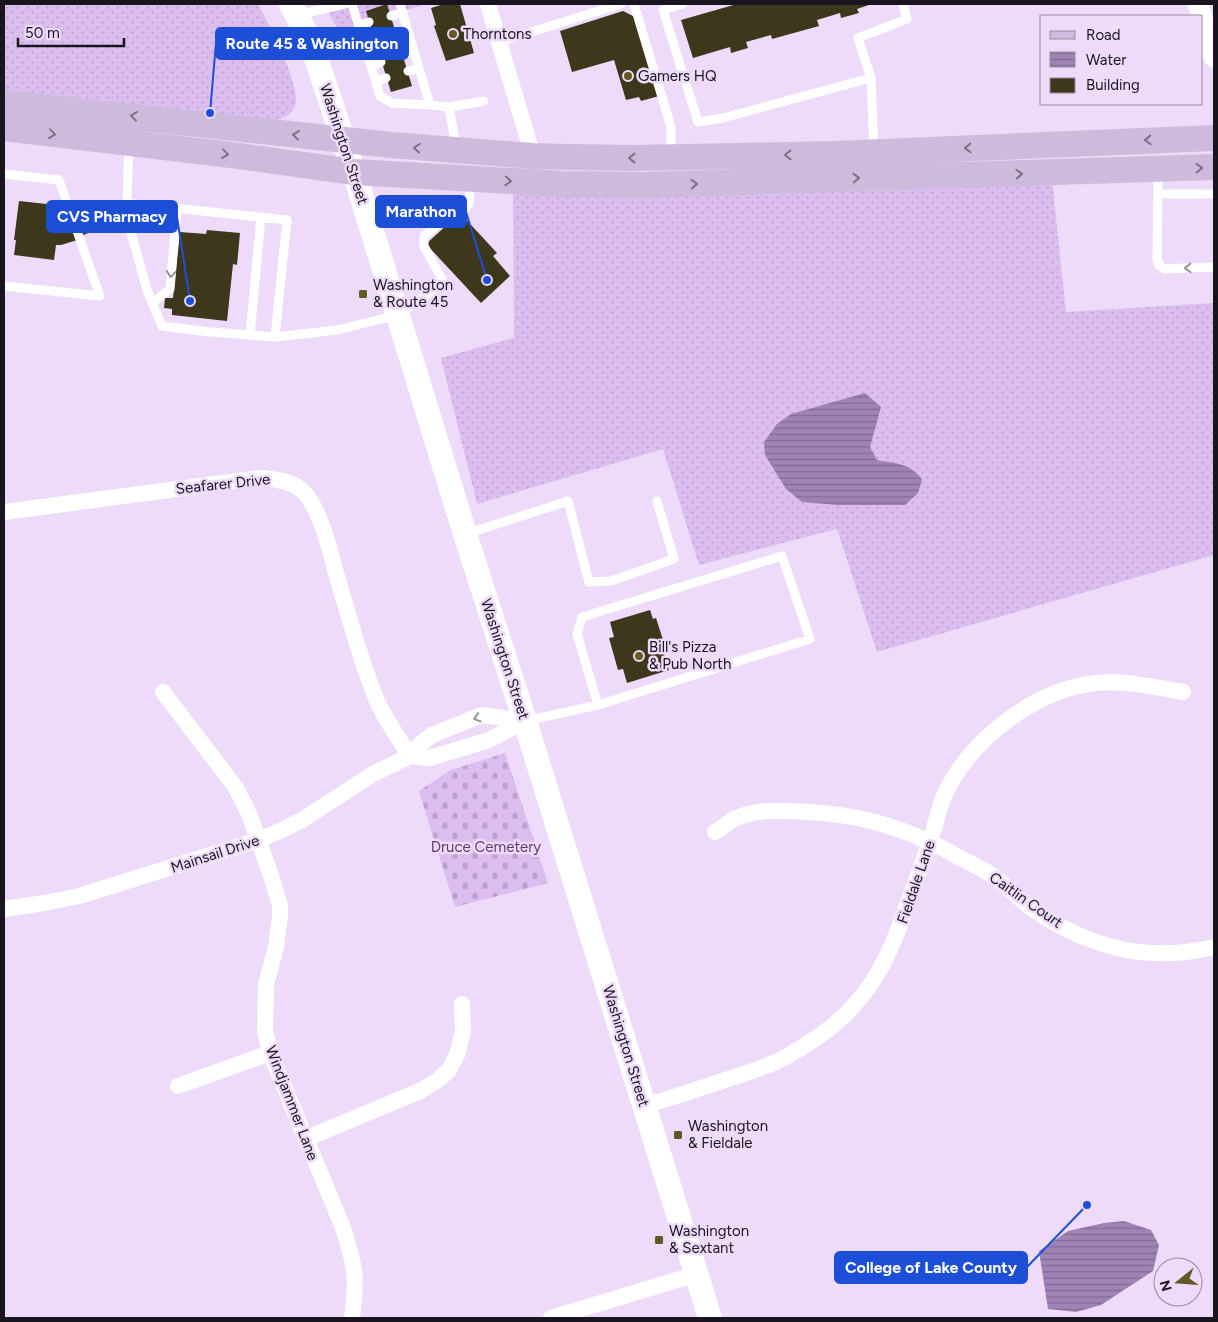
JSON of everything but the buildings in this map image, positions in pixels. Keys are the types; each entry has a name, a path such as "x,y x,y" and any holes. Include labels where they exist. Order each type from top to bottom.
{"main road":[{"name":"Washington Street","path":"294,9 313,50 344,140 710,1318"},
{"path":"4,102 344,140 456,151 533,156 633,158 874,152 1214,138"},
{"path":"4,128 231,154 354,172 564,184 1158,182 1214,167"}],"street":[{"path":"488,4 533,156"},
{"path":"1203,21 1214,57"},
{"name":"Seafarer Drive","path":"4,512 260,478 279,479 291,476 310,500 322,525 367,675 388,722 410,756"},
{"name":"Fieldale Lane","path":"644,1106 783,1058 833,1025 856,1004 882,966 896,938 944,796 957,772 972,753 1001,725 1041,699 1072,688 1096,683 1127,683 1183,692"},
{"name":"Windjammer Lane","path":"163,692 236,788 250,816 272,876 280,905 276,947 266,984 265,1031 270,1053 342,1225 350,1249 354,1271 355,1296 352,1318"},
{"name":"Mainsail Drive","path":"4,909 44,904 79,896 259,840 302,820 373,774 410,756 420,744 432,735 482,715 525,721"},
{"name":"Mainsail Drive","path":"410,756 430,758 488,740 525,721"},
{"name":"Caitlin Court","path":"715,832 736,818 752,813 782,811 824,813 864,820 896,828 930,842 988,872 1033,909 1083,937 1108,946 1171,954 1214,947"},
{"path":"305,1139 420,1091 438,1080 449,1070 458,1055 463,1032 462,1004"},
{"path":"178,1086 270,1053"},
{"path":"551,1318 696,1274"}],"lane":[{"path":"294,9 345,4"},
{"path":"352,4 380,96 392,103 449,108 484,101"},
{"path":"499,42 621,4"},
{"path":"634,4 671,127 671,157"},
{"path":"683,4 662,10 698,122 723,118 871,78"},
{"path":"874,152 871,78 858,38 907,19 903,4"},
{"path":"391,16 402,8 430,105"},
{"path":"359,25 369,22"},
{"path":"397,36 409,33"},
{"path":"365,46 375,43"},
{"path":"403,55 414,52"},
{"path":"371,66 381,62"},
{"path":"408,71 420,68"},
{"path":"376,82 386,78"},
{"path":"449,108 456,151"},
{"path":"130,143 126,203 128,225 152,303 162,326 210,332 275,337 337,330 398,315 444,283 424,246 424,236 455,210 466,207 469,204 471,179"},
{"path":"4,174 59,180 100,296 4,286"},
{"path":"1214,194 1158,182 1157,259 1159,265 1164,269 1214,267"},
{"path":"126,203 287,220 275,337"},
{"path":"152,303 170,289 177,208"},
{"path":"250,335 261,217"},
{"path":"466,534 568,501 589,582 611,581 674,559 657,501"},
{"path":"525,721 598,705 810,639 782,556 582,617 577,634 598,705"}],"green space":[{"path":"4,4 258,4 286,62 295,93 295,107 289,115 276,120 4,90"},
{"path":"324,4 426,4 339,32"},
{"path":"1052,179 1066,312 1214,303 1214,555 877,652 837,529 699,565 663,449 477,504 441,358 514,338 513,192"},
{"name":"Druce Cemetery","path":"505,753 548,883 455,907 419,791 451,770"}],"water":[{"path":"865,393 881,407 870,447 877,460 901,465 917,473 922,479 918,493 905,505 838,505 802,502 786,489 765,455 764,442 777,424 791,414"},
{"path":"1124,1221 1151,1230 1159,1245 1156,1257 1153,1257 1153,1271 1101,1305 1076,1312 1048,1309 1039,1251 1068,1231 1104,1223"}],"place":[{"name":"Thorntons","path":"453,34"},
{"name":"Gamers HQ","path":"628,76"},
{"name":"Route 45 & Washington","path":"210,113"},
{"name":"Marathon","path":"487,280"},
{"name":"Washington & Route 45","path":"363,294"},
{"name":"CVS Pharmacy","path":"190,301"},
{"name":"Bill's Pizza & Pub North","path":"639,656"},
{"name":"Washington & Fieldale","path":"678,1135"},
{"name":"College of Lake County","path":"1087,1205"},
{"name":"Washington & Sextant","path":"659,1240"}]}
